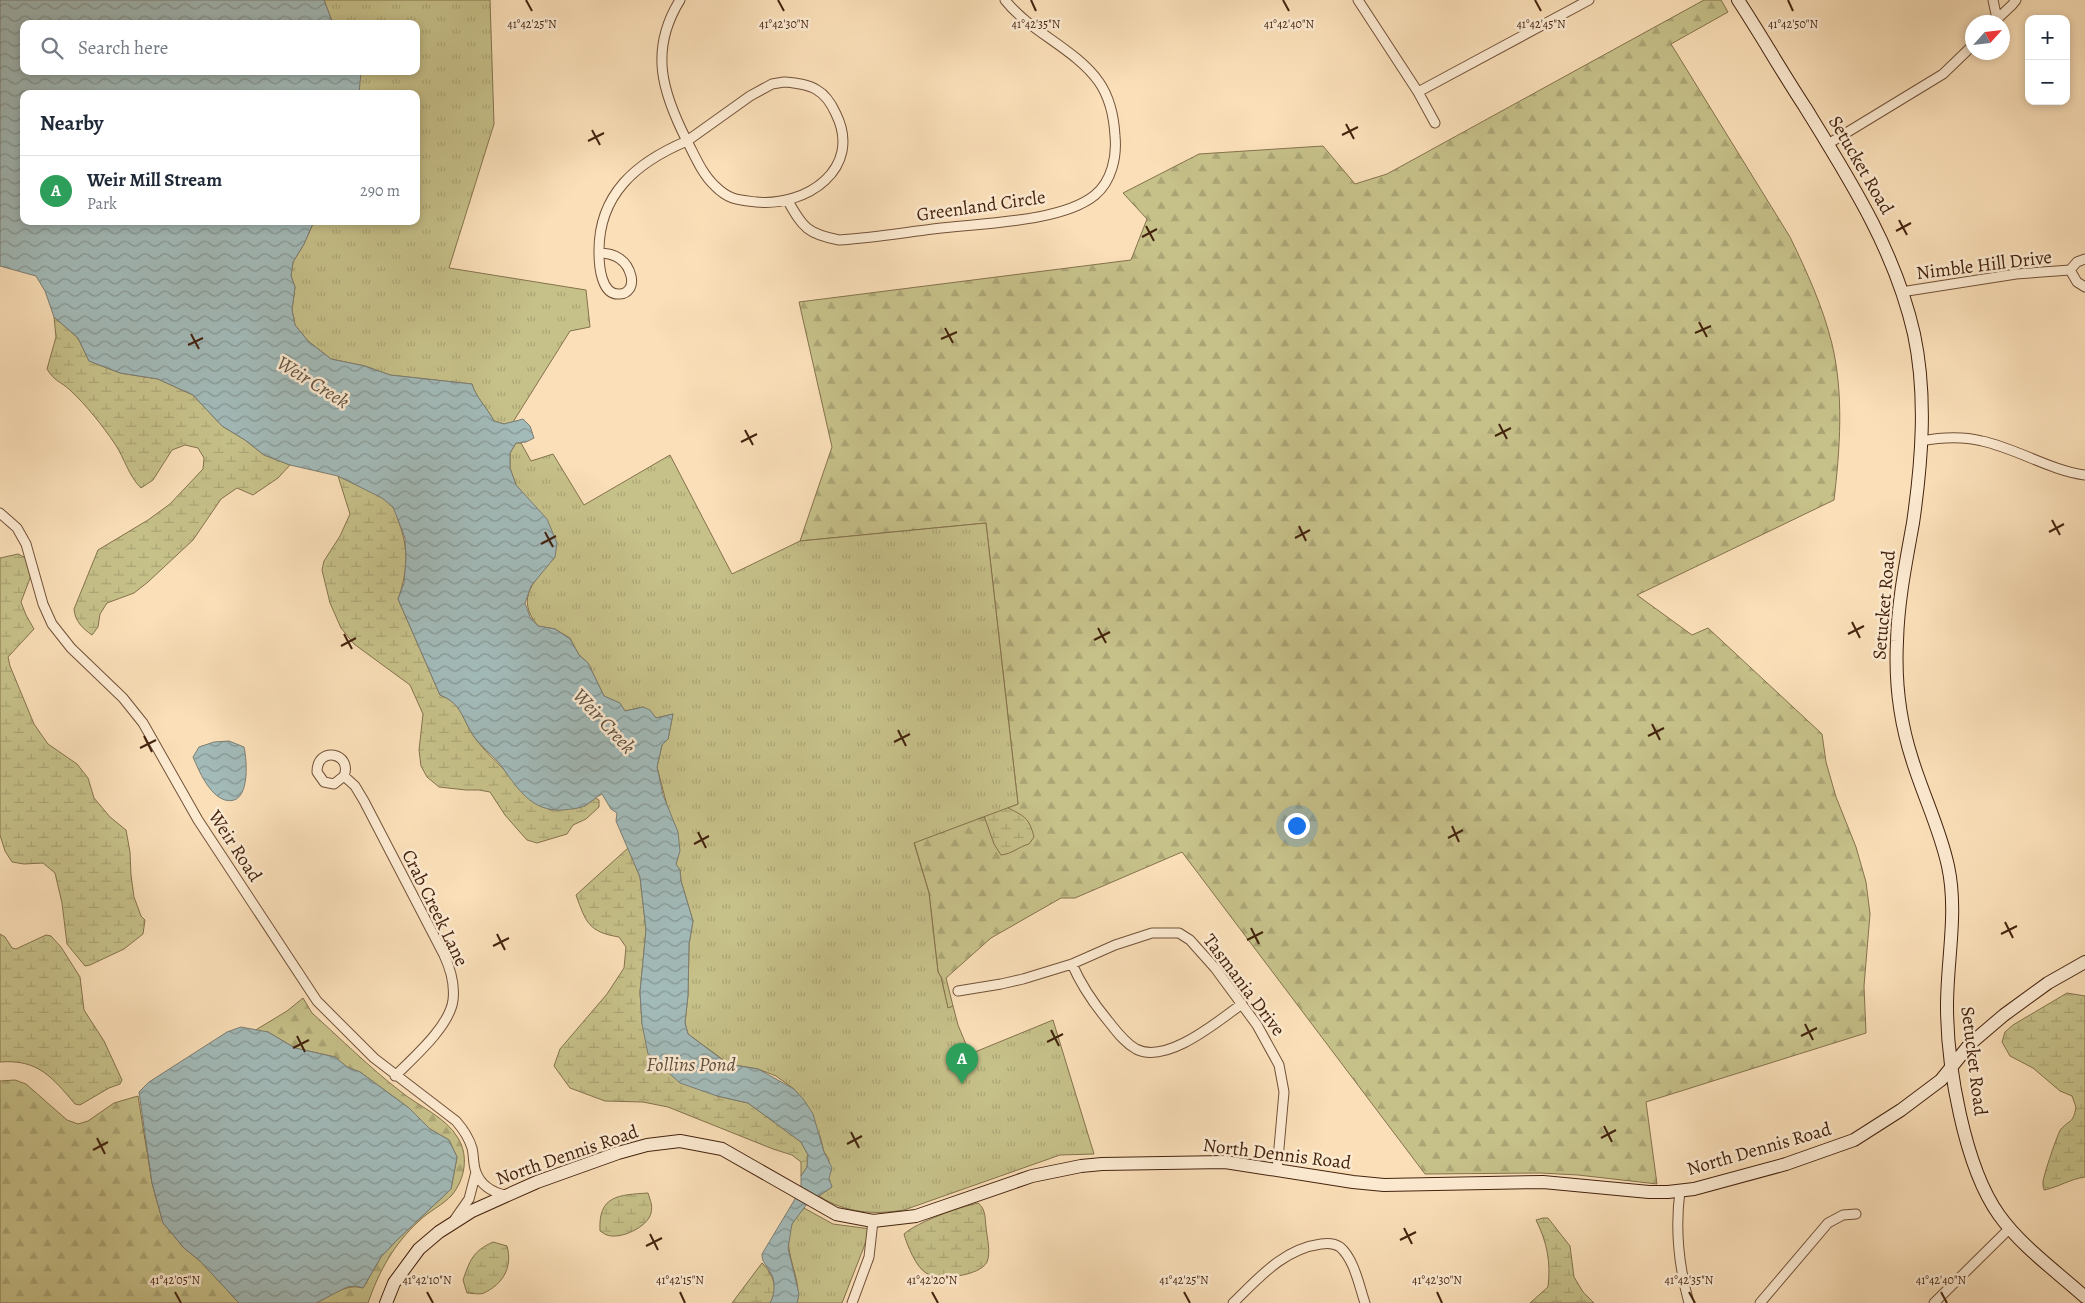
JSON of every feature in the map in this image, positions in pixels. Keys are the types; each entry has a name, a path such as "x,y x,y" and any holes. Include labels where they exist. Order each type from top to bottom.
{"main road":[{"name":"Setucket Road","path":"1738,0 1828,144 1872,219 1886,248 1914,333 1922,406 1921,441 1913,519 1903,576 1897,637 1897,665 1899,694 1908,745 1942,845 1951,886 1951,938 1947,1006 1952,1068 1971,1157 1980,1181 1993,1206 2010,1228 2039,1257 2085,1297"},
{"name":"North Dennis Road","path":"386,1303 394,1283 419,1249 453,1221 505,1195 618,1153 647,1146 680,1142 722,1149 836,1214 872,1221 916,1216 1032,1176 1081,1166 1210,1162 1353,1182 1384,1184 1543,1182 1584,1184 1633,1191 1668,1192 1711,1185 1763,1171 1854,1140 1923,1095 1941,1080 1970,1044 2004,1015 2048,983 2085,962"}],"street":[{"path":"599,253 617,256 624,260 632,280 631,287 626,292 620,294 613,293 604,284 600,269 599,253 599,235 605,212 626,180 652,159 687,141 750,96 772,84 795,83 817,90 825,97 840,121 843,134 841,158 827,179 788,201 770,203 734,200 714,185 703,170 687,141 672,110 661,67 662,43 667,24 680,0"},
{"name":"Greenland Circle","path":"788,201 803,226 819,236 839,240 1017,221 1064,210 1096,195 1112,169 1116,153 1114,123 1108,99 1100,82 1087,68 1036,29 1005,0"},
{"path":"1358,0 1418,92 1435,123"},
{"path":"1418,92 1589,0"},
{"path":"1993,0 1994,15"},
{"path":"2002,15 2016,0"},
{"path":"1828,144 1943,74 1965,53"},
{"name":"Nimble Hill Drive","path":"1902,292 2016,274 2070,270 2077,262 2085,259"},
{"name":"Nimble Hill Drive","path":"2070,270 2077,282 2085,287"},
{"path":"1921,441 1952,437 1983,441 2041,463 2085,476"},
{"name":"Weir Road","path":"0,513 17,528 22,537 32,562 42,604 58,633 86,664 122,698 143,723 206,834 317,1001 351,1037 395,1076 448,1114 462,1128 472,1147 476,1172 486,1188 492,1192 505,1195"},
{"name":"Crab Creek Lane","path":"344,776 355,786 368,808 444,955 454,986 453,1002 441,1028 395,1076"},
{"name":"Tasmania Drive","path":"958,991 1001,984 1072,964 1115,945 1152,933 1179,933 1190,940 1202,953 1242,1004 1280,1065 1284,1092 1284,1117 1277,1170"},
{"path":"1072,964 1086,991 1122,1038 1137,1049 1148,1052 1163,1051 1192,1039 1242,1004"},
{"name":"Weir Road","path":"453,1221 469,1199 476,1172"},
{"path":"1680,1190 1677,1212 1679,1245 1684,1286 1689,1303"},
{"path":"1760,1303 1828,1223 1843,1215 1856,1214"},
{"path":"852,1303 869,1257 872,1221"},
{"path":"1934,1303 2010,1228"},
{"path":"1233,1303 1288,1254 1308,1246 1330,1243 1338,1246 1352,1264 1365,1303"}],"green space":[{"path":"324,0 490,0 494,124 449,268 586,290 590,327 570,331 513,422 504,424 494,421 472,384 390,375 365,366 331,359 308,341 295,325 292,310 295,287 291,276 293,262 312,225 420,225 420,90 359,90 360,75 420,75 420,20 332,20"},
{"path":"1704,0 1721,0 1728,12 1671,44 1790,237 1819,303 1832,344 1838,382 1840,422 1834,500 1637,595 1692,635 1708,628 1822,734 1826,762 1836,797 1856,847 1866,882 1870,914 1864,986 1866,1033 1646,1102 1657,1184 1578,1175 1540,1173 1425,1174 1182,852 1075,898 1061,898 991,938 946,978 953,1006 948,1009 941,977 938,972 929,893 914,842 1018,804 986,523 800,541 832,447 799,302 1131,260 1147,219 1123,193 1199,154 1323,146 1355,184 1387,174"},
{"path":"54,317 78,338 89,361 120,373 158,379 193,395 222,426 245,440 264,455 290,465 278,478 253,495 237,488 221,499 193,540 148,582 134,593 107,603 100,614 98,627 92,635 80,624 74,609 98,550 148,520 170,504 203,469 204,458 198,448 185,445 172,450 153,480 141,488 100,423 76,396 55,379 47,369 56,337"},
{"path":"516,443 521,443 531,461 553,454 584,505 670,455 732,574 800,541 986,523 1018,804 914,843 929,893 938,972 941,977 948,1008 953,1006 958,1025 970,1054 1053,1020 1094,1154 1060,1155 904,1210 860,1211 839,1206 819,1196 832,1187 828,1178 829,1159 824,1152 820,1136 794,1089 776,1076 758,1069 729,1064 688,1034 685,1023 688,995 689,944 693,921 681,881 680,870 676,865 679,851 657,767 662,745 668,739 673,714 656,718 643,707 625,711 619,703 604,696 588,663 579,655 570,638 555,629 538,626 531,616 528,606 530,590 555,557 529,501 516,485 510,468 510,453"},
{"path":"338,476 381,497 395,511 402,530 406,560 404,579 398,599 440,695 458,708 475,738 491,757 550,810 585,806 595,798 599,800 599,807 586,819 573,825 567,834 537,843 527,840 505,815 490,792 439,787 427,777 421,766 419,750 423,714 410,685 354,644 341,628 330,603 322,570 324,561 340,536 350,514"},
{"path":"18,554 30,560 32,573 21,602 34,629 8,657 10,666 34,724 48,744 77,764 88,778 94,798 110,817 126,830 134,897 141,916 145,920 143,934 124,949 85,966 67,944 62,903 55,873 43,863 24,864 12,862 5,851 0,835 0,558"},
{"path":"1006,807 1028,821 1034,837 1029,844 1001,855 994,844 983,813"},
{"path":"628,848 640,877 646,930 640,992 642,1024 717,1096 748,1103 801,1142 808,1155 807,1167 801,1176 801,1162 792,1155 668,1107 643,1102 605,1101 570,1088 554,1066 560,1049 607,994 624,968 626,947 619,937 601,932 590,925 576,895"},
{"path":"0,934 5,937 12,948 16,949 46,935 51,936 61,947 80,977 84,1010 104,1041 122,1080 120,1084 109,1088 80,1105 75,1104 51,1078 34,1067 13,1062 0,1062"},
{"path":"2067,993 2085,996 2085,1177 2044,1190 2044,1178 2057,1138 2061,1129 2072,1119 2076,1107 2072,1096 2060,1091 2033,1068 2010,1056 2002,1042 2005,1032 2013,1025"},
{"path":"303,998 312,1013 366,1063 400,1091 446,1124 458,1138 464,1152 463,1175 456,1189 448,1199 423,1217 402,1239 382,1269 368,1303 316,1303 351,1287 363,1288 381,1257 451,1189 457,1157 449,1140 430,1129 409,1108 360,1072 347,1067 335,1057 295,1048 268,1032 254,1031 287,1011"},
{"path":"15,1080 26,1084 67,1120 78,1124 88,1121 114,1103 138,1096 152,1183 163,1223 184,1248 200,1261 239,1303 0,1303 0,1081"},
{"path":"648,1193 651,1213 645,1223 633,1231 619,1236 607,1235 600,1231 600,1219 603,1210 612,1199 620,1196"},
{"path":"978,1203 984,1211 989,1249 987,1262 983,1267 968,1274 949,1277 932,1275 922,1270 915,1261 904,1234 928,1220"},
{"path":"804,1208 833,1224 871,1229 842,1303 797,1303 797,1283 790,1254 789,1234 793,1222"},
{"path":"1548,1218 1570,1246 1574,1277 1583,1292 1594,1303 1530,1303 1548,1287 1549,1269 1547,1252 1536,1220"},
{"path":"493,1242 507,1246 509,1261 505,1274 496,1285 484,1293 467,1293 463,1280 470,1262 481,1249"},
{"path":"762,1263 774,1282 773,1298 770,1303 732,1303"}],"water":[{"path":"0,0 324,0 332,20 20,20 20,75 361,75 359,90 20,90 20,225 312,225 293,262 291,276 295,287 292,310 295,325 308,341 331,359 365,366 390,375 472,384 494,421 504,424 523,419 530,426 534,438 526,442 516,443 510,453 510,468 516,485 547,519 557,543 555,557 531,586 525,603 530,617 538,626 555,629 570,639 579,655 588,663 604,696 620,703 625,711 643,707 650,710 656,718 673,714 668,739 662,745 657,767 663,795 678,832 680,851 676,864 680,870 681,881 693,921 689,944 688,995 685,1023 688,1034 728,1064 758,1069 794,1089 813,1114 824,1152 832,1168 829,1178 832,1187 807,1204 792,1224 788,1248 799,1294 797,1303 770,1303 774,1292 774,1283 772,1275 763,1262 762,1254 801,1189 801,1176 807,1167 808,1155 801,1142 748,1103 717,1096 680,1083 648,1054 642,1024 640,992 646,930 640,877 616,821 617,813 611,809 602,794 584,806 572,809 552,810 533,802 518,789 499,763 475,738 458,708 440,695 398,599 404,583 405,538 393,507 382,498 338,476 290,465 264,455 245,440 222,426 193,395 158,379 120,373 89,361 78,338 54,317 45,291 36,276 0,266"},
{"path":"229,741 244,747 246,771 243,790 239,796 233,800 225,800 209,788 193,757 199,747 214,742"},
{"path":"241,1027 268,1032 295,1048 335,1057 347,1067 360,1072 409,1108 430,1129 449,1140 457,1157 451,1189 381,1257 363,1288 356,1286 347,1287 316,1303 239,1303 200,1261 184,1248 163,1223 152,1183 139,1092 149,1082 227,1032"}],"place":[{"name":"Weir Mill Stream","path":"962,1084"}],"water label":[{"name":"Weir Creek","path":"313,382"},
{"name":"Weir Creek","path":"604,721"},
{"name":"Follins Pond","path":"691,1064"}]}
